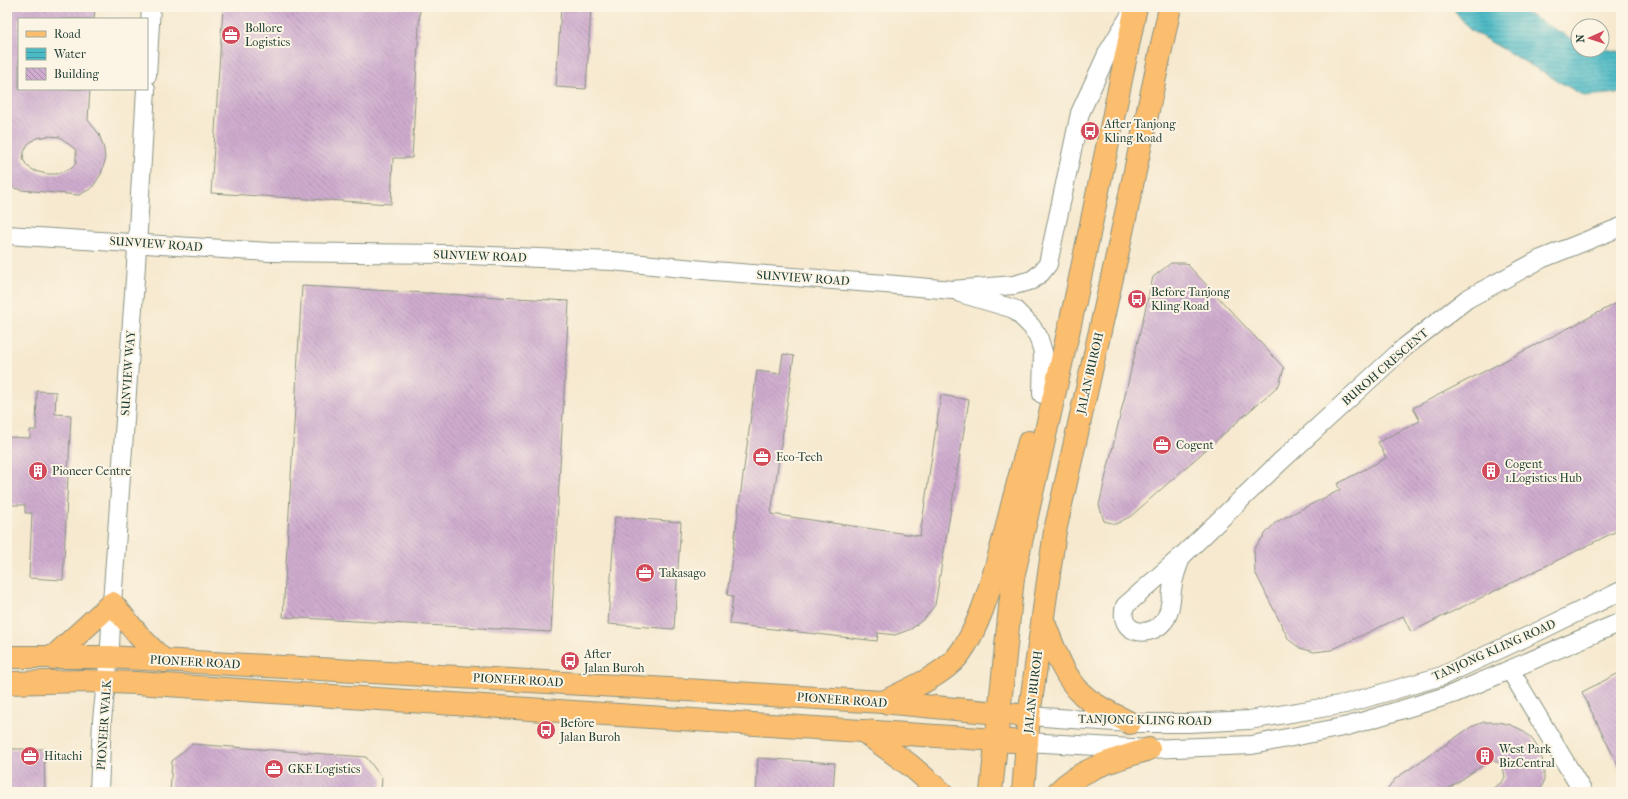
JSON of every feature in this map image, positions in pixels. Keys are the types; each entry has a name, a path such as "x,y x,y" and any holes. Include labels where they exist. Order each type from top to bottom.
{"main road":[{"path":"991,792 1013,578 1075,302 1136,7"},
{"name":"JALAN BUROH","path":"1027,742 1029,716 1055,531 1116,259 1170,7"},
{"path":"882,702 926,681 950,665 974,629 990,588 1042,394 1075,302"},
{"path":"52,658 112,603 140,637 164,661"},
{"path":"1043,620 1061,663 1082,694 1094,703 1130,722"},
{"name":"PIONEER ROAD","path":"7,657 109,657 882,702 1029,716"},
{"name":"PIONEER ROAD","path":"7,682 107,682 1027,742"},
{"path":"863,731 911,766 941,792"},
{"path":"1023,792 1027,742"},
{"path":"1058,792 1063,787 1091,769 1148,749"}],"street":[{"path":"148,58 151,7"},
{"name":"SUNVIEW ROAD","path":"7,235 269,252 444,254 612,261 714,271 952,290 1014,285 1032,280 1041,273 1048,264 1080,113 1108,52 1136,7"},
{"name":"SUNVIEW WAY","path":"109,657 146,90"},
{"name":"BUROH CRESCENT","path":"1182,556 1281,461 1405,347 1467,299 1541,260 1621,227"},
{"name":"SUNVIEW ROAD","path":"952,290 1014,309 1031,326 1038,336 1043,352 1042,394"},
{"name":"TANJONG KLING ROAD","path":"1029,716 1130,722 1188,723 1249,720 1345,704 1442,676 1621,591"},
{"name":"TANJONG KLING ROAD","path":"1027,742 1148,749 1252,745 1348,726 1454,694 1621,622"},
{"name":"PIONEER WALK","path":"99,792 102,720 109,657"},
{"path":"1510,670 1583,792"}],"water":[{"path":"1452,7 1515,7 1570,38 1570,58 1610,58 1610,50 1621,52 1621,93 1584,96 1470,30"}],"building":[{"path":"7,7 95,7 94,18 18,18 18,90 90,90 88,120 99,134 104,149 105,161 101,174 92,188 79,195 14,188 7,181","holes":["48,136 60,137 76,150 76,163 72,168 56,174 46,174 35,171 27,166 23,159 24,152 28,144 36,138"]},
{"path":"223,7 420,7 412,158 393,158 391,204 211,193"},
{"path":"561,7 591,7 586,89 556,87"},
{"name":"Cogent","path":"1171,263 1186,263 1284,368 1279,385 1131,516 1116,524 1104,521 1099,505 1153,277"},
{"path":"302,286 569,301 551,632 283,617"},
{"name":"Cogent 1.Logistics Hub","path":"1621,301 1621,529 1411,632 1403,616 1331,650 1314,652 1300,648 1289,640 1255,572 1254,549 1276,522 1340,490 1337,484 1386,458 1378,442 1420,421 1413,408"},
{"name":"Eco-Tech","path":"783,354 794,356 771,514 920,536 941,395 969,400 935,605 925,618 911,629 895,635 878,633 877,641 730,624 733,596 727,595 757,371 780,374"},
{"name":"Pioneer Centre","path":"37,391 56,392 55,414 71,415 63,580 29,578 32,513 25,513 25,505 7,505 7,437 30,438 30,430 36,430"},
{"name":"Takasago","path":"615,517 681,522 674,629 608,624"},
{"path":"1621,672 1621,772 1582,692"},
{"name":"West Park BizCentral","path":"1484,722 1498,722 1511,725 1522,730 1532,739 1540,751 1544,766 1544,781 1540,792 1487,792 1502,782 1505,777 1503,767 1499,763 1489,761 1443,792 1386,792 1395,779 1471,727"},
{"name":"GKE Logistics","path":"192,744 366,757 382,778 381,792 170,792 172,761"},
{"path":"7,749 44,749 45,792 7,792"},
{"path":"758,758 835,763 833,792 756,792"}],"place":[{"name":"Bollore Logistics","path":"231,35"},
{"name":"After Tanjong Kling Road","path":"1090,131"},
{"name":"Before Tanjong Kling Road","path":"1137,299"},
{"name":"Cogent","path":"1162,445"},
{"name":"Eco-Tech","path":"762,457"},
{"name":"Pioneer Centre","path":"38,471"},
{"name":"Cogent 1.Logistics Hub","path":"1491,471"},
{"name":"Takasago","path":"645,573"},
{"name":"After Jalan Buroh","path":"570,661"},
{"name":"Before Jalan Buroh","path":"546,730"},
{"name":"Hitachi","path":"30,756"},
{"name":"West Park BizCentral","path":"1485,756"},
{"name":"GKE Logistics","path":"274,769"}]}
